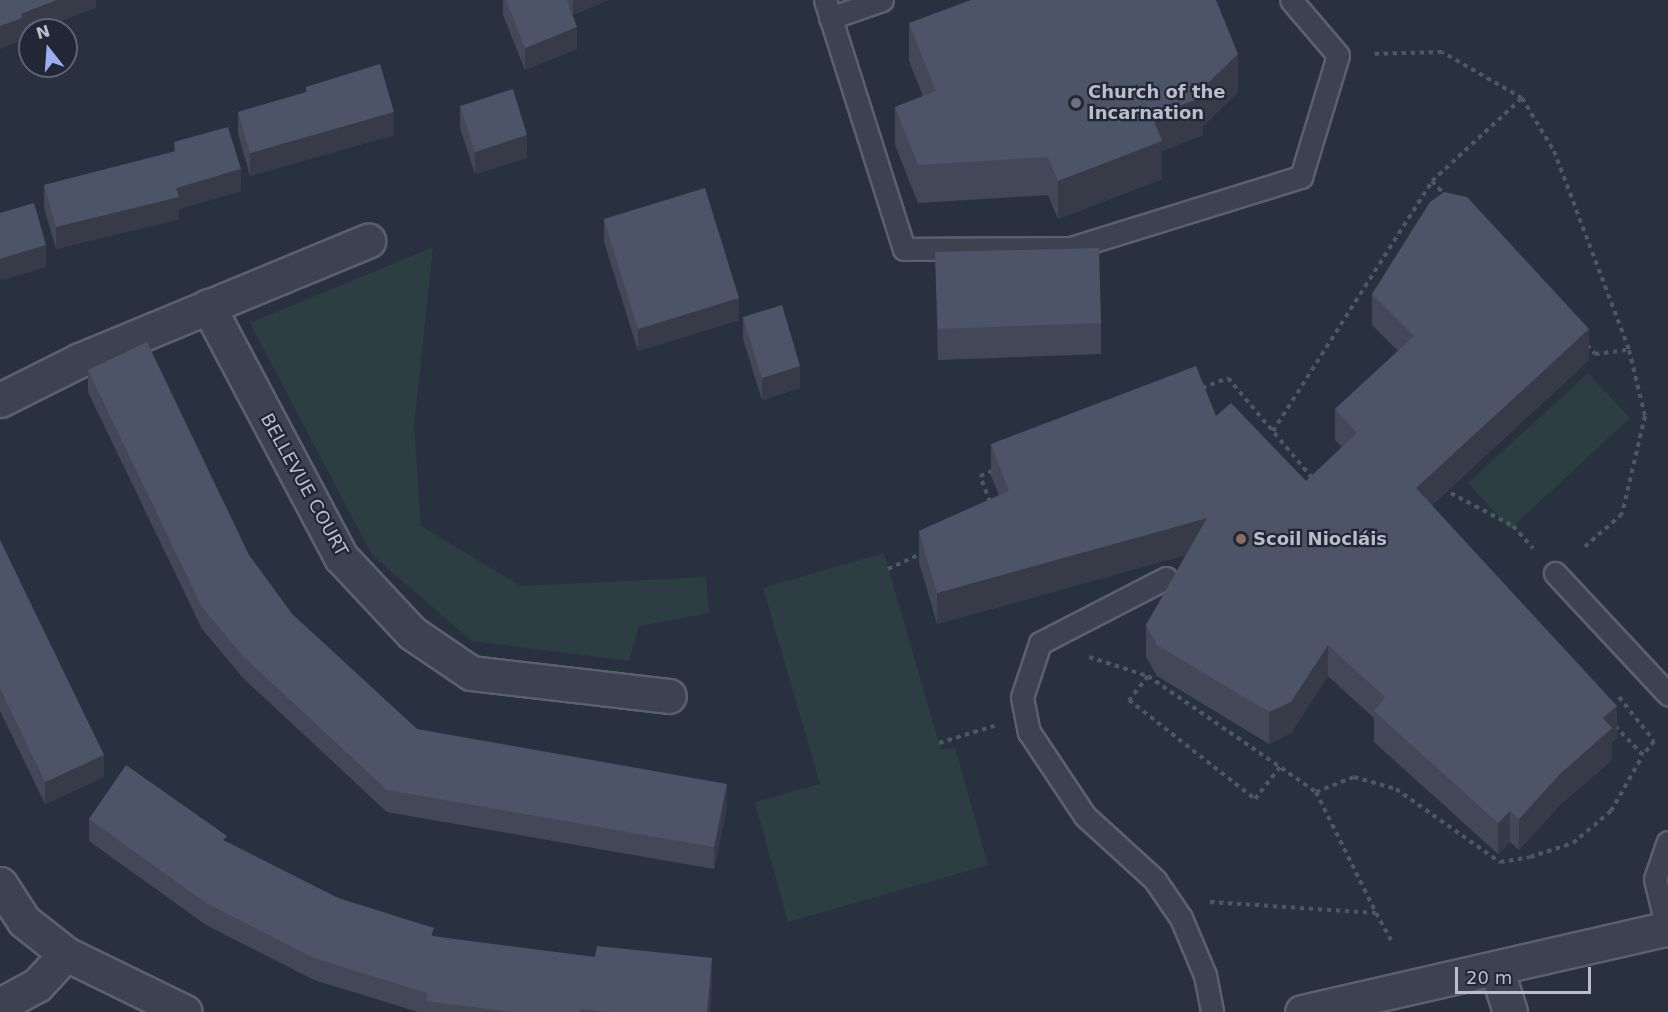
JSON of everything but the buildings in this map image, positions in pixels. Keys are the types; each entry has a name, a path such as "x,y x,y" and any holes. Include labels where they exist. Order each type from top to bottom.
{"street":[{"path":"0,400 80,360 368,241"},
{"name":"BELLEVUE COURT","path":"208,306 341,556 412,633 471,673 669,696"},
{"path":"0,884 24,921 66,954 185,1012"},
{"path":"1302,1012 1667,928"},
{"path":"0,1005 37,985 66,954"},
{"path":"1496,968 1510,1012"}],"lane":[{"path":"882,0 828,9 904,249 1071,248 1301,177 1338,55 1291,0"},
{"path":"1555,573 1668,694"},
{"path":"1166,578 1040,643 1022,697 1029,732 1085,816 1155,880 1171,903 1205,975 1212,1012"},
{"path":"1667,928 1655,879 1668,842"}],"path":[{"path":"1338,55 1442,52 1522,98 1554,151 1629,350 1645,416 1622,514 1555,573 1513,526 1440,486"},
{"path":"1273,431 1432,181 1522,98"},
{"path":"1432,181 1448,198"},
{"path":"1578,336 1595,354 1629,350"},
{"path":"1196,390 1228,378 1320,487"},
{"path":"993,509 980,476 1002,467"},
{"path":"888,569 932,550"},
{"path":"1040,643 1148,676 1316,792 1391,940"},
{"path":"1148,676 1129,700 1255,799 1280,767"},
{"path":"1316,792 1354,777 1396,789 1500,862 1530,857 1573,843 1611,811 1642,755 1611,722"},
{"path":"939,743 980,730"},
{"path":"1171,903 1376,913"}],"shaded area":[{"path":"433,247 414,426 421,526 521,586 706,577 709,613 639,626 629,661 472,641 372,555 250,323"},
{"path":"1588,373 1630,418 1510,529 1468,483"},
{"path":"884,553 941,750 955,747 988,865 788,922 755,802 820,784 763,588"}],"place":[{"name":"Church of the Incarnation","path":"1076,103"},
{"name":"Scoil Niocláis","path":"1241,539"}]}
